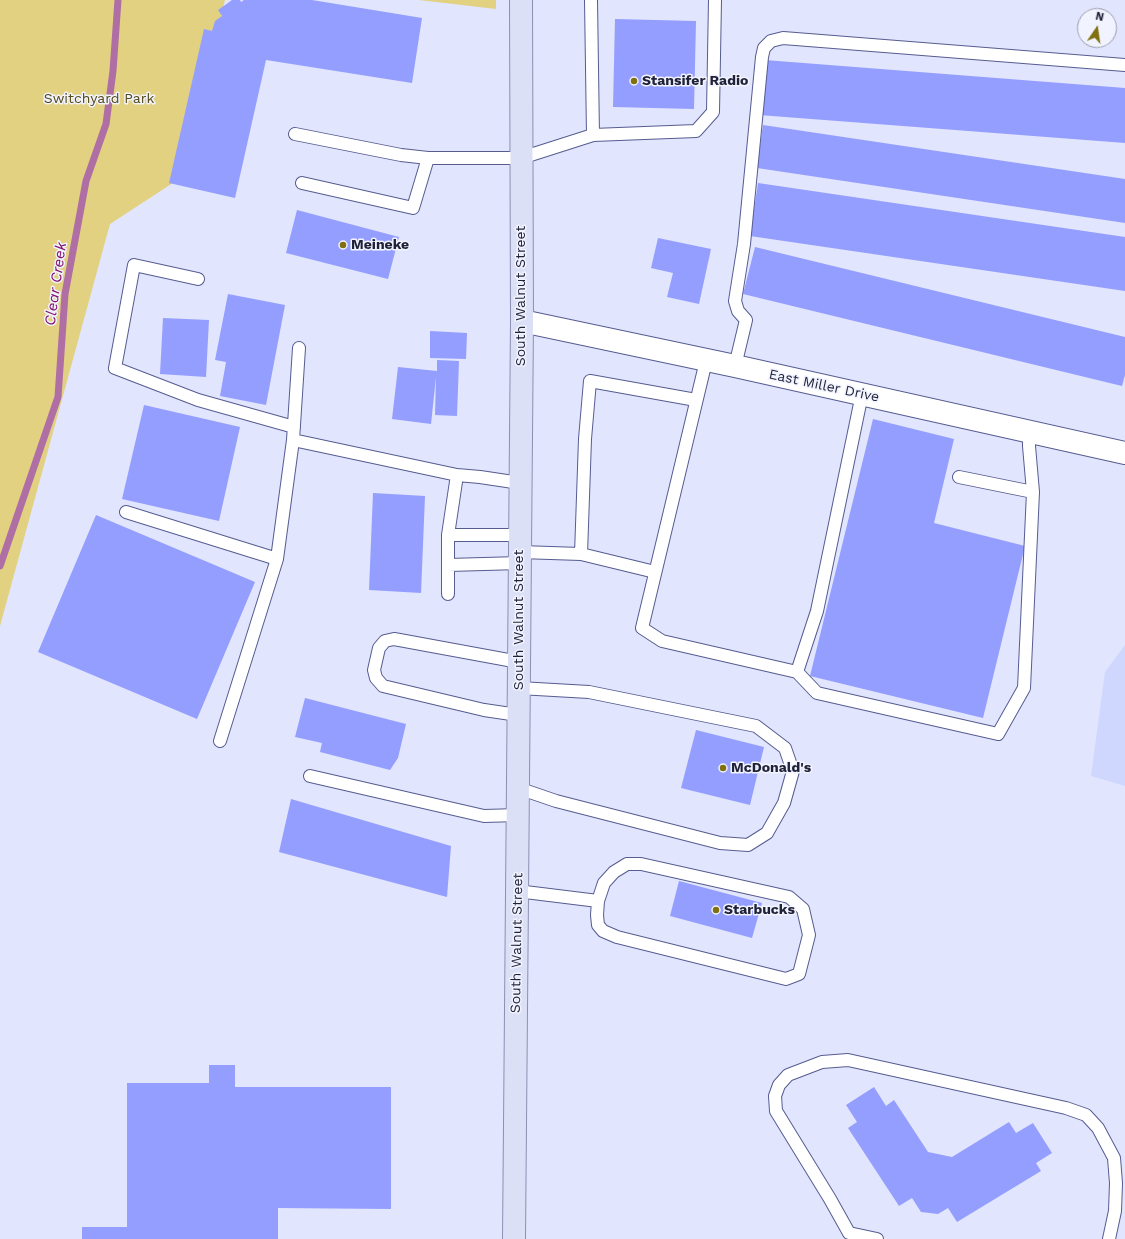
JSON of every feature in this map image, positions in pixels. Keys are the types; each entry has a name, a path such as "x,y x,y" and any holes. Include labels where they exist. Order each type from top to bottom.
{"main road":[{"name":"South Walnut Street","path":"514,1239 522,321 521,0"}],"street":[{"name":"East Miller Drive","path":"522,321 735,366 1029,432 1124,450"}],"lane":[{"path":"591,0 592,135"},
{"path":"295,134 401,155 428,158 521,158 592,135 696,131 713,112 715,0"},
{"path":"735,366 746,320 738,311 735,301 744,244 762,57 764,48 771,41 783,38 1125,65"},
{"path":"302,183 413,208 428,158"},
{"path":"198,279 134,265 115,368 198,400 294,427"},
{"path":"220,741 277,559 293,440 299,348"},
{"path":"706,360 642,628 662,641 797,672 817,693 998,734 1024,688 1033,492 1029,432"},
{"path":"581,554 585,439 590,381 696,400"},
{"path":"797,672 817,611 862,394"},
{"path":"293,440 458,475 520,483"},
{"path":"448,594 448,535 458,475"},
{"path":"959,477 1033,492"},
{"path":"126,512 277,559"},
{"path":"448,535 520,550 581,554 655,572"},
{"path":"448,565 520,550"},
{"path":"518,715 484,710 383,686 376,678 374,670 379,648 385,641 394,639 519,662"},
{"path":"518,788 556,801 720,843 748,845 767,833 784,803 793,770 785,748 756,726 589,692 519,688"},
{"path":"310,776 484,816 518,816"},
{"path":"627,864 641,864 789,897 803,909 809,935 799,974 786,979 616,937 603,931 598,926 598,901 604,883 614,872 627,864"},
{"path":"517,891 598,901"},
{"path":"877,1239 848,1236 830,1199 776,1111 775,1096 779,1086 788,1076 822,1062 848,1060 1066,1108 1086,1115 1098,1128 1114,1158 1116,1183 1115,1211 1109,1239"}],"shaded area":[{"path":"1125,645 1125,786 1091,776 1105,672"}],"green space":[{"name":"Switchyard Park","path":"0,0 225,0 182,177 110,224 0,626"},
{"path":"419,0 496,0 496,9"}],"building":[{"path":"232,0 240,0 241,2 244,0 312,0 422,18 412,83 266,60 235,198 169,183 204,29 212,31 215,21 222,16 218,10"},
{"path":"615,19 696,21 694,109 613,107"},
{"path":"765,60 1125,88 1125,143 759,115"},
{"path":"763,125 1125,179 1125,223 757,168"},
{"path":"758,183 1125,237 1125,291 750,236"},
{"name":"Meineke","path":"297,210 399,237 388,279 286,253"},
{"path":"658,238 711,249 699,304 667,297 673,273 651,268"},
{"path":"755,247 1125,337 1125,375 1122,386 743,294"},
{"path":"228,294 285,305 266,405 220,396 226,362 215,360"},
{"path":"163,318 209,320 206,377 160,374"},
{"path":"430,331 467,333 466,359 430,358"},
{"path":"437,360 459,361 457,416 435,415 436,377 431,424 392,419 398,367 437,371"},
{"path":"144,405 240,427 219,521 122,499"},
{"path":"873,419 954,439 934,523 1025,546 983,718 810,676"},
{"path":"373,493 425,496 421,593 369,590"},
{"path":"96,515 255,582 197,719 38,652"},
{"path":"305,698 406,724 398,758 390,770 320,752 322,743 295,737"},
{"name":"McDonald's","path":"696,730 764,747 750,805 681,788"},
{"path":"291,799 451,846 447,897 279,852"},
{"name":"Starbucks","path":"679,881 762,903 752,938 670,916"},
{"path":"209,1065 235,1065 235,1087 391,1087 391,1209 278,1208 278,1239 82,1239 82,1227 127,1227 127,1083 209,1083"},
{"path":"874,1087 886,1106 894,1100 928,1152 952,1157 1009,1122 1016,1133 1033,1123 1052,1153 1036,1163 1041,1171 957,1222 948,1208 938,1214 921,1212 912,1198 899,1206 848,1128 857,1122 846,1105"}],"waterway":[{"name":"Clear Creek","path":"0,566 58,397 65,294 86,181 106,124 113,71 118,0"}],"place":[{"name":"Stansifer Radio","path":"634,81"},
{"name":"Meineke","path":"343,245"},
{"name":"McDonald's","path":"723,768"},
{"name":"Starbucks","path":"716,910"}]}
